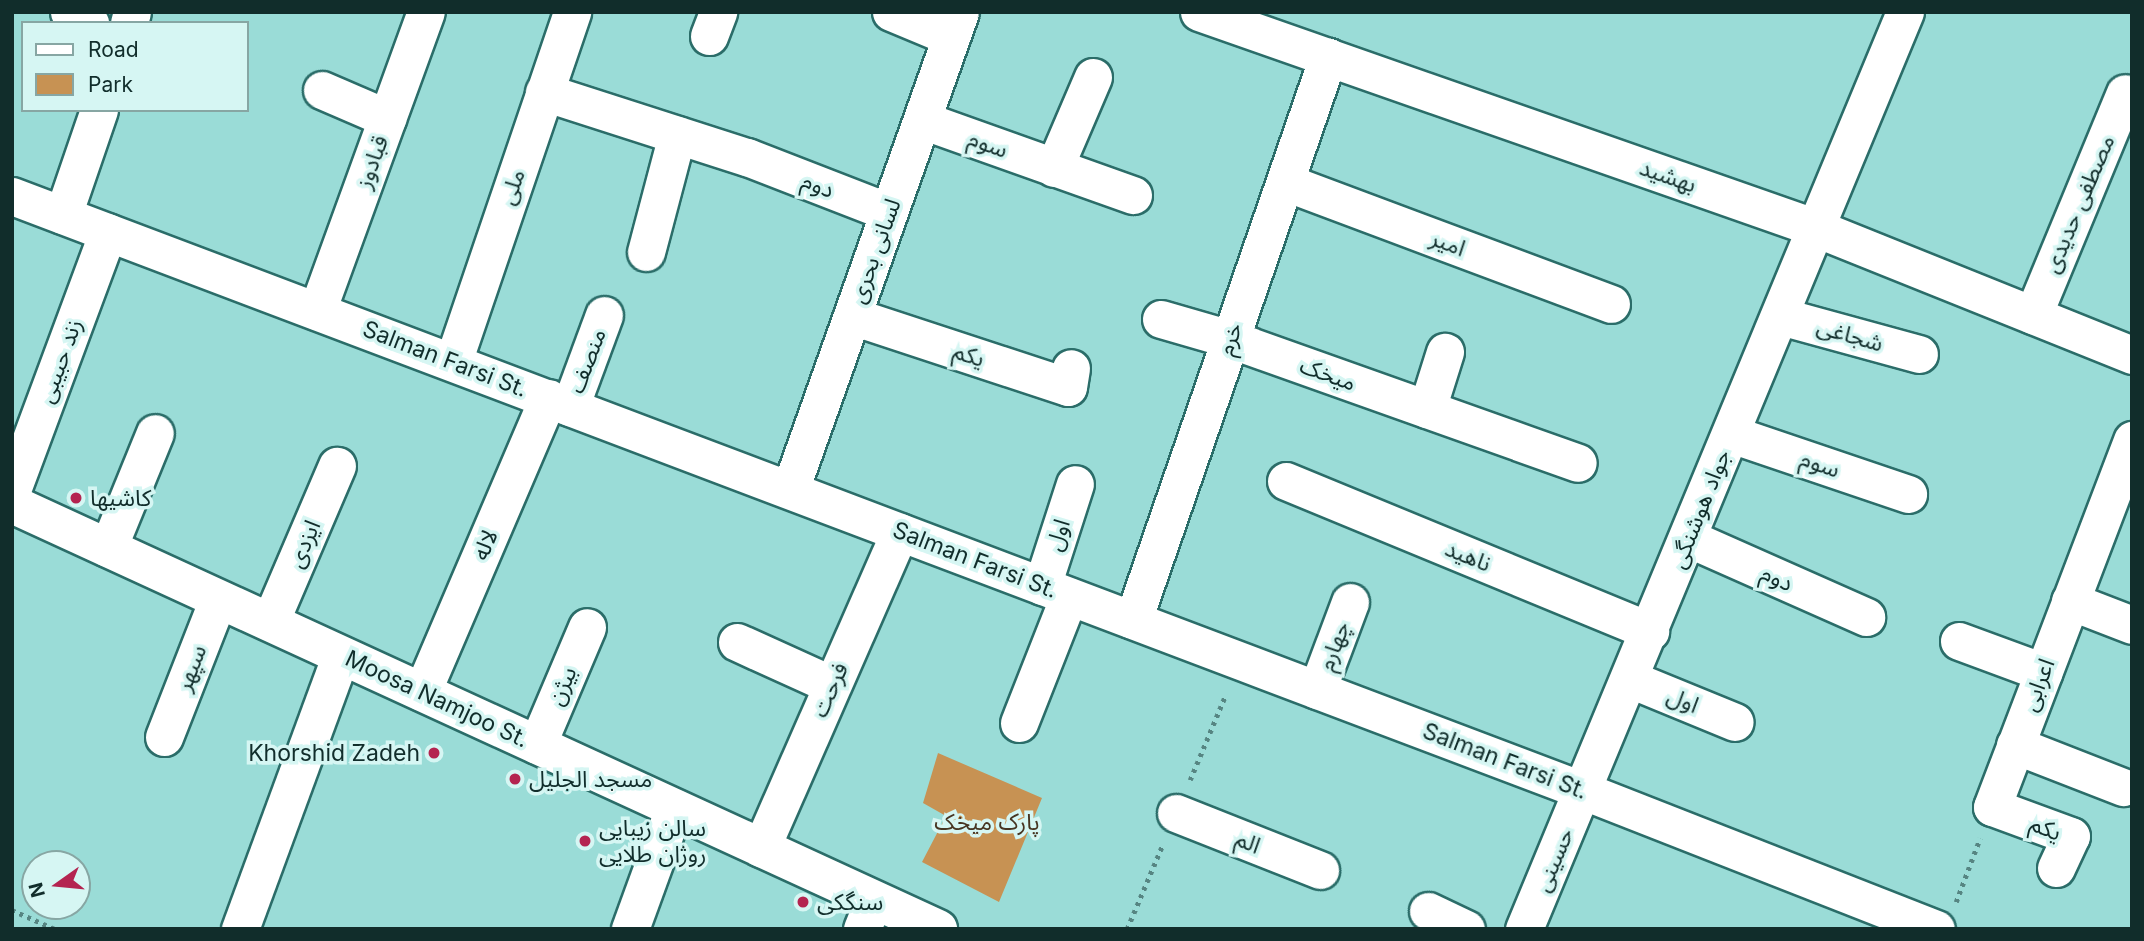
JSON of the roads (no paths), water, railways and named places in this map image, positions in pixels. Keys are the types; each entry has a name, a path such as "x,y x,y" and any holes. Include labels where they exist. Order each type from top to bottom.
{"main road":[{"name":"Moosa Namjoo St.","path":"12,504 761,848 868,914 938,929"}],"street":[{"path":"69,12 86,21"},
{"name":"قبادوز","path":"317,311 426,12"},
{"name":"ملی","path":"453,362 572,12"},
{"path":"891,12 956,25"},
{"name":"بهشید","path":"1199,12 1816,228 2132,355"},
{"name":"جواد هوشنگی","path":"1584,791 1905,12"},
{"name":"لسانی بحری","path":"790,490 956,25"},
{"name":"خرم","path":"1133,620 1328,57"},
{"path":"1055,168 1093,77"},
{"path":"322,90 387,118"},
{"path":"544,92 677,135 646,252"},
{"name":"مصطفی حدیدی","path":"2033,315 2125,93"},
{"path":"62,215 98,112"},
{"name":"سوم","path":"922,120 1133,195"},
{"name":"دوم","path":"677,135 747,157 889,212"},
{"name":"امیر","path":"1284,182 1611,304"},
{"name":"Salman Farsi St.","path":"12,196 1931,921"},
{"name":"زند حبیبی","path":"12,490 108,232"},
{"name":"منصف","path":"559,403 604,314"},
{"name":"یکم","path":"852,316 1068,387 1071,368"},
{"name":"شجاغی","path":"1780,316 1919,354"},
{"name":"میخک","path":"1161,319 1230,339 1578,463"},
{"path":"1427,409 1445,352"},
{"name":"لاله","path":"422,692 559,403"},
{"path":"108,548 155,433"},
{"name":"سوم","path":"1731,434 1908,494"},
{"name":"اعرابی","path":"1992,807 2070,600 2120,509 2130,450"},
{"name":"ایزدی","path":"270,622 337,466"},
{"name":"ناهید","path":"1286,481 1650,631"},
{"name":"اول","path":"1055,591 1075,484"},
{"name":"فرحت","path":"761,848 900,532"},
{"name":"دوم","path":"1688,538 1866,617"},
{"path":"1019,723 1055,591"},
{"name":"سپهر","path":"164,737 218,599"},
{"path":"2070,600 2132,625"},
{"name":"چهارم","path":"1317,690 1350,602"},
{"name":"بیژن","path":"537,745 587,627"},
{"path":"737,642 832,685"},
{"path":"1959,642 2043,672"},
{"path":"240,929 341,654"},
{"name":"اول","path":"1630,679 1735,722"},
{"path":"2015,745 2123,787"},
{"name":"حسینی","path":"1524,929 1584,791"},
{"name":"یکم","path":"1992,807 2071,836 2056,868"},
{"path":"630,929 674,808"},
{"name":"الم","path":"1175,813 1320,870"},
{"path":"1428,911 1466,929"}],"place":[{"name":"کاشیها","path":"76,498"},
{"name":"Khorshid Zadeh","path":"434,753"},
{"name":"مسجد الجلیل","path":"515,779"},
{"name":"سالن زیبایی روژان طلایی","path":"585,841"},
{"name":"سنگکی","path":"803,902"}],"park label":[{"name":"پارک میخک","path":"987,822"}]}
